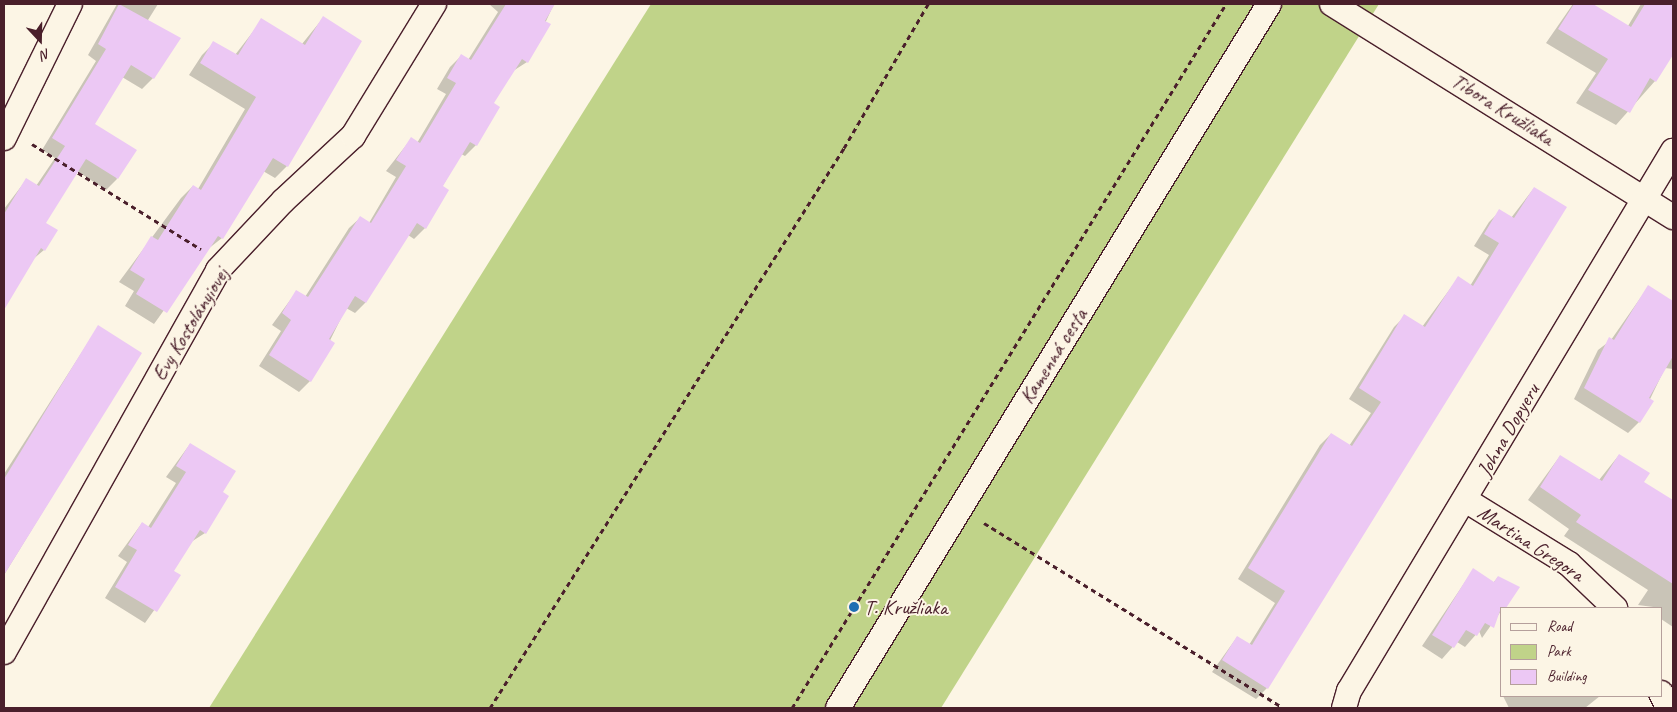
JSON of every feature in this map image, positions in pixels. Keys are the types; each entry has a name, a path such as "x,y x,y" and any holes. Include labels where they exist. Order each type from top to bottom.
{"street":[{"path":"6,134 70,4"},
{"name":"Evy Kostolányiovej","path":"4,652 225,264 283,201 353,136 434,4"},
{"name":"Kamenná cesta","path":"838,708 1269,4"},
{"name":"Tibora Kružliaka","path":"1332,4 1645,196 1673,217"},
{"name":"Johna Dopyeru","path":"1344,708 1349,691 1467,500 1673,151"},
{"name":"Martina Gregora","path":"1467,500 1569,564 1614,607"},
{"path":"1662,695 1668,708"}],"path":[{"path":"490,708 844,148 928,4"},
{"path":"792,708 1226,4"},
{"path":"6,134 225,264"},
{"path":"980,520 1283,708"}],"green space":[{"path":"651,4 1379,4 941,708 209,708"}],"building":[{"path":"119,4 181,38 154,79 131,65 95,124 137,150 118,179 86,159 46,223 58,230 45,251 41,248 4,310 4,214 26,178 39,186 65,146 52,138 106,49 98,44"},
{"path":"506,4 555,4 545,21 551,24 528,63 522,59 494,103 500,107 477,146 470,142 443,186 449,190 426,229 417,223 366,303 355,296 329,339 335,343 311,382 269,355 291,320 282,313 296,290 308,297 360,216 371,223 406,166 396,160 411,137 420,143 456,83 447,78 461,54 471,60"},
{"path":"1574,4 1593,4 1631,27 1645,4 1673,4 1673,55 1656,82 1650,78 1630,113 1588,90 1608,59 1558,29"},
{"path":"323,16 362,41 288,167 273,158 223,239 218,236 167,313 136,294 145,279 130,270 151,236 158,240 193,185 201,190 256,97 200,63 213,41 238,55 261,18 305,45"},
{"path":"1534,187 1567,207 1268,689 1222,660 1237,636 1252,645 1285,591 1248,568 1331,433 1352,446 1381,402 1359,388 1404,314 1425,327 1458,276 1473,286 1499,243 1484,234 1499,209 1514,218"},
{"path":"1648,285 1673,301 1673,356 1649,398 1654,401 1640,423 1584,388 1609,337 1614,340"},
{"path":"98,325 142,353 4,575 4,479"},
{"path":"190,443 236,471 223,492 229,496 206,534 200,530 174,571 181,575 157,612 115,587 137,550 128,545 142,522 151,528 186,472 176,466"},
{"path":"1619,454 1650,473 1644,482 1673,500 1673,584 1576,522 1581,515 1540,487 1560,455 1602,481"},
{"path":"1473,568 1494,582 1498,576 1520,587 1507,607 1500,607 1494,628 1485,623 1477,636 1466,630 1454,648 1432,635"}],"place":[{"name":"T. Kružliaka","path":"854,607"}]}
